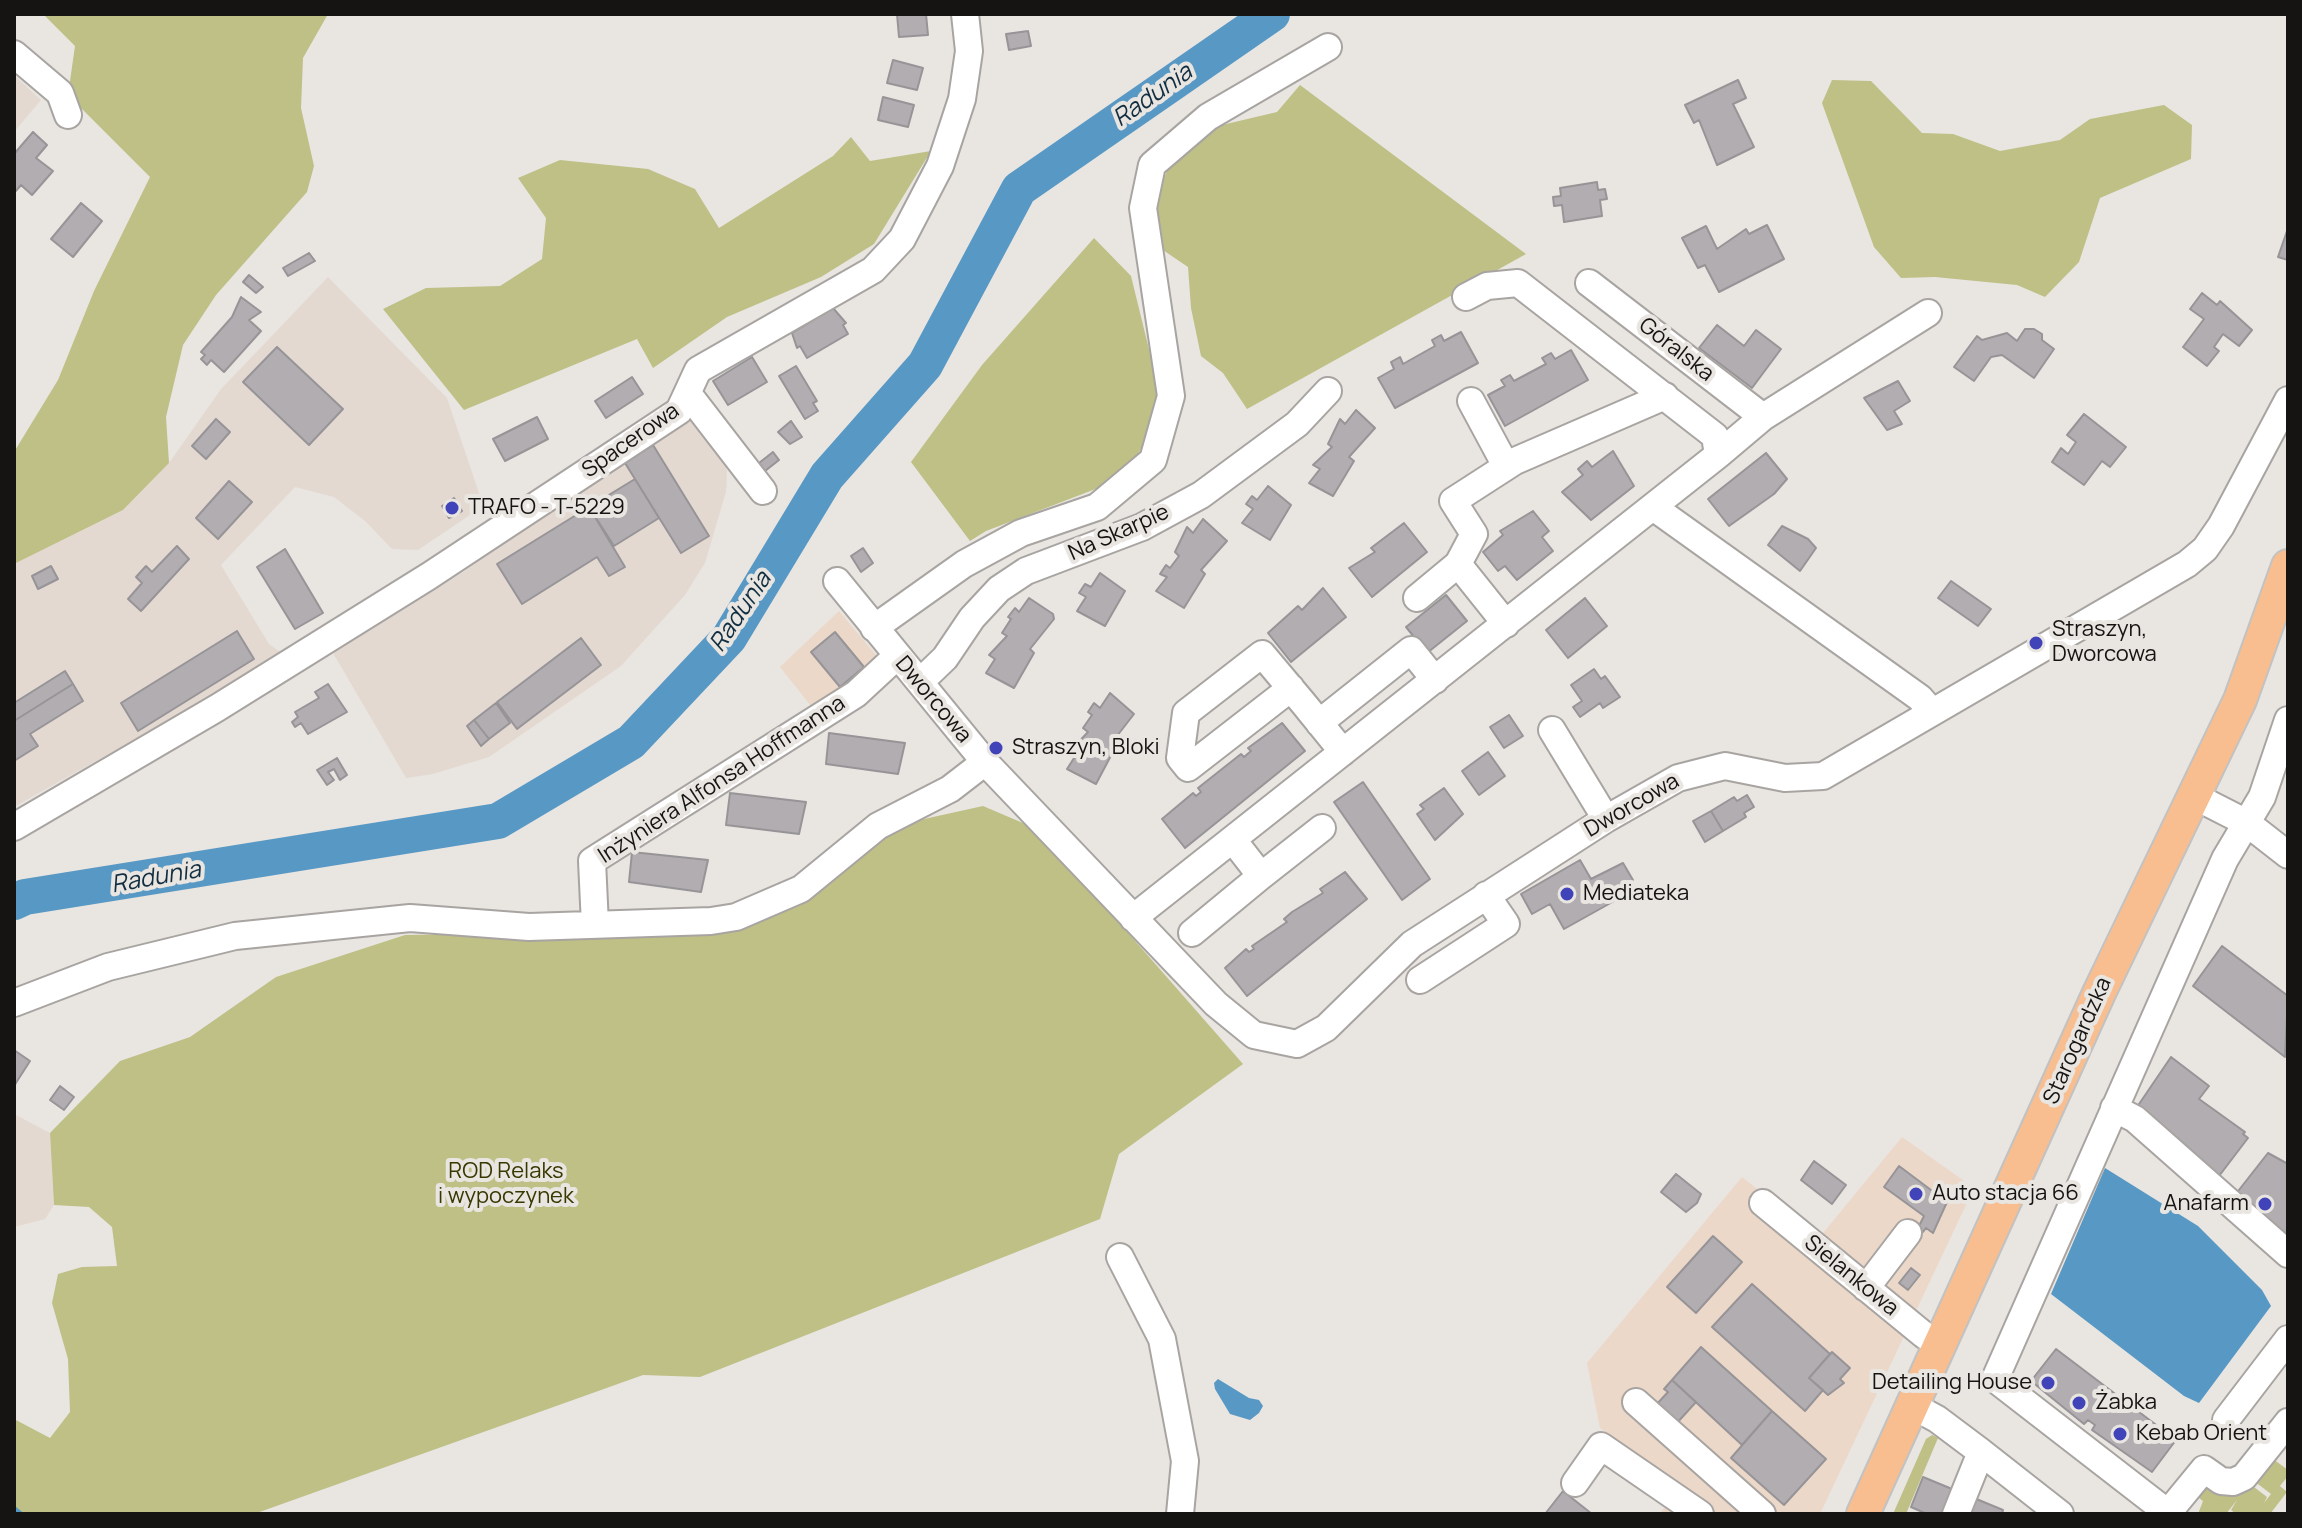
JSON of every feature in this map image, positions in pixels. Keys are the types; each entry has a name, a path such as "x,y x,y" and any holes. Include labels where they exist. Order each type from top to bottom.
{"main road":[{"name":"Starogardzka","path":"1863,1514 2099,993 2240,700 2288,566"}],"street":[{"name":"Spacerowa","path":"14,827 362,619 679,411 698,370 873,270 902,239 940,166 962,99 969,51 965,14"},
{"path":"874,628 964,564 1021,533 1097,507 1153,460 1171,396 1143,208 1152,165 1208,117 1328,47"},
{"path":"14,54 60,93 68,115"},
{"path":"1466,297 1487,286 1518,283 1715,436 1718,455"},
{"name":"Góralska","path":"1589,283 1763,417"},
{"path":"1133,918 1763,417 1928,313"},
{"name":"Na Skarpie","path":"920,682 945,658 972,618 999,589 1026,571 1142,527 1201,495 1297,424 1328,391"},
{"path":"689,395 763,491"},
{"path":"1417,598 1458,564 1474,534 1453,501 1506,466 1665,396"},
{"name":"Dworcowa","path":"837,581 985,762 1237,1023 1254,1035 1297,1044 1326,1028 1401,953 1606,819 1678,778 1725,766 1785,778 1823,776 2159,581 2205,549 2221,526 2288,400"},
{"path":"1471,401 1506,466"},
{"path":"1653,507 1920,698 1932,712"},
{"path":"1458,564 1506,624"},
{"path":"1319,723 1411,650 1435,680"},
{"path":"1291,688 1188,768 1180,758 1186,713 1262,654 1291,688 1343,752"},
{"name":"Inżyniera Alfonsa Hoffmanna","path":"595,925 592,861 856,694 897,656"},
{"path":"2288,720 2262,797 2225,859 1995,1379 2168,1514 2204,1469 2221,1481 2233,1482 2279,1453 2288,1422"},
{"path":"1552,730 1606,819"},
{"path":"14,1003 108,967 235,936 410,918 529,927 711,921 736,917 770,905 801,889 878,826 950,789 985,762"},
{"path":"2194,796 2247,823 2288,855"},
{"path":"1192,933 1322,828"},
{"path":"1233,840 1261,876"},
{"path":"1420,980 1506,924 1486,895"},
{"path":"2114,1108 2135,1119 2288,1254"},
{"name":"Sielankowa","path":"1763,1203 1924,1335 1942,1344"},
{"path":"1866,1288 1908,1233"},
{"path":"1120,1257 1162,1339 1185,1461 1180,1514"},
{"path":"2226,1420 2288,1339"},
{"path":"1636,1402 1762,1514"},
{"path":"1913,1406 1937,1419 2060,1514"},
{"path":"1575,1483 1601,1446 1700,1514"},
{"path":"1956,1514 1981,1452"}],"shaded area":[{"path":"14,75 41,100 14,132"},
{"path":"328,277 447,398 481,499 479,509 418,550 392,549 365,521 334,497 295,487 221,565 269,644 279,651 294,650 14,807 14,564 123,510 169,463 221,389"},
{"path":"689,416 721,456 727,470 726,492 705,563 685,595 621,666 489,757 433,774 406,778 333,653 465,571 552,505"},
{"path":"839,611 885,666 819,716 780,667"},
{"path":"14,1114 50,1133 54,1205 45,1219 14,1227"},
{"path":"1902,1137 1974,1188 1820,1514 1660,1514 1679,1487 1600,1428 1587,1363 1742,1177 1819,1238"}],"green space":[{"path":"43,14 328,14 303,58 301,108 314,166 307,192 216,295 183,345 166,417 169,463 123,510 14,564 14,452 58,380 94,291 150,177 68,95 75,46"},
{"path":"1832,80 1871,81 1922,133 1953,134 2000,151 2060,140 2090,119 2164,105 2192,125 2191,159 2100,198 2079,262 2045,297 2017,285 1935,277 1901,278 1874,247 1822,103"},
{"path":"1300,85 1526,254 1247,409 1223,373 1201,356 1191,308 1188,267 1157,246 1154,201 1170,164 1205,129 1277,112"},
{"path":"851,137 870,161 931,151 874,244 821,277 727,317 653,368 637,339 464,410 383,309 426,288 500,286 542,259 546,218 518,178 560,160 648,169 695,189 719,228 833,156"},
{"path":"1094,238 1131,276 1157,382 1154,424 1134,462 1106,485 986,531 970,541 911,462 982,365"},
{"name":"ROD Relaks i wypoczynek","path":"983,806 1037,829 1243,1064 1119,1154 1100,1219 700,1377 643,1375 254,1514 14,1514 14,1419 50,1438 70,1412 68,1359 52,1303 58,1274 82,1267 117,1266 112,1227 89,1207 54,1205 50,1133 120,1061 190,1037 276,977 405,935 738,930 805,898 906,823"},
{"path":"1932,1435 1938,1438 1906,1514 1893,1514 1926,1439"},
{"path":"2273,1459 2288,1470 2288,1476 2280,1486 2287,1492 2270,1514 2236,1514 2231,1510 2237,1500 2226,1514 2198,1514 2203,1501 2191,1492 2199,1487 2219,1490 2250,1484 2267,1497 2264,1503 2271,1494 2250,1478"}],"water":[{"path":"2105,1168 2198,1226 2262,1290 2271,1306 2199,1403 2184,1396 2051,1294"},
{"path":"1218,1379 1249,1398 1259,1400 1263,1406 1259,1413 1250,1420 1230,1414 1215,1389 1214,1383"}],"building":[{"path":"897,14 926,14 928,35 899,37"},
{"path":"1028,31 1031,46 1009,50 1006,34"},
{"path":"893,60 923,68 917,90 887,83"},
{"path":"1738,80 1746,98 1733,104 1754,147 1717,165 1699,120 1694,123 1685,105"},
{"path":"883,97 914,105 908,127 878,120"},
{"path":"33,132 47,145 36,158 53,171 32,195 21,185 14,193 14,154"},
{"path":"1597,182 1598,190 1605,189 1607,199 1600,200 1602,216 1564,222 1562,205 1554,206 1553,197 1561,196 1560,188"},
{"path":"81,203 102,221 73,257 51,239"},
{"path":"1767,225 1784,259 1719,292 1705,265 1698,268 1682,238 1706,226 1717,249 1746,229 1749,234"},
{"path":"2288,232 2288,260 2278,257"},
{"path":"309,253 315,261 288,276 283,268"},
{"path":"249,275 263,287 256,293 243,282"},
{"path":"2202,293 2217,305 2220,301 2252,330 2239,346 2223,334 2214,347 2219,351 2207,366 2183,347 2204,319 2190,309"},
{"path":"241,297 261,312 249,320 261,331 224,372 211,360 207,365 201,359 205,355 201,352 232,317"},
{"path":"833,308 846,323 843,325 848,334 807,358 800,346 797,348 792,333"},
{"path":"1717,325 1744,346 1756,330 1781,349 1752,388 1699,348"},
{"path":"2025,329 2034,329 2042,334 2042,340 2054,349 2034,378 2002,355 1991,357 1974,381 1954,367 1977,336 1982,340 2007,333 2017,341"},
{"path":"1461,332 1478,363 1395,408 1378,378 1394,369 1391,362 1400,357 1403,364 1435,346 1432,340 1441,335 1444,341"},
{"path":"277,347 343,409 309,445 243,382"},
{"path":"1571,350 1588,380 1505,426 1488,395 1505,386 1501,380 1510,375 1514,381 1546,364 1542,358 1551,353 1555,359"},
{"path":"752,357 767,382 728,405 713,381"},
{"path":"796,366 817,401 813,403 818,411 805,419 779,376"},
{"path":"632,377 643,394 606,418 595,401"},
{"path":"1898,381 1910,401 1894,411 1902,424 1887,430 1864,398"},
{"path":"1356,410 1375,428 1349,457 1354,461 1333,496 1309,483 1320,469 1313,465 1332,447 1328,444 1340,419 1345,424"},
{"path":"2084,414 2126,447 2110,467 2102,461 2084,485 2052,462 2061,448 2068,454 2076,442 2067,435"},
{"path":"537,417 548,439 505,461 493,439"},
{"path":"216,419 230,432 206,459 192,446"},
{"path":"791,421 802,437 790,444 778,432"},
{"path":"653,445 709,536 681,553 625,463"},
{"path":"1613,451 1634,486 1591,520 1562,492 1583,475 1578,469 1587,461 1592,467"},
{"path":"773,452 779,460 765,471 759,463"},
{"path":"1766,453 1787,479 1774,494 1729,526 1708,499"},
{"path":"635,479 659,518 614,546 589,507"},
{"path":"229,481 252,502 218,539 196,518"},
{"path":"1268,486 1291,505 1270,540 1242,523 1253,509 1246,504 1252,496 1257,500"},
{"name":"TRAFO - T-5229","path":"454,498 462,511 449,518 442,506"},
{"path":"589,507 625,567 609,576 597,557 522,604 497,564"},
{"path":"1533,511 1549,531 1542,537 1553,551 1517,580 1505,566 1498,571 1483,552 1503,535 1500,531"},
{"path":"1203,519 1227,541 1201,570 1205,574 1184,608 1156,591 1167,577 1160,574 1166,565 1170,568 1179,556 1175,552 1187,527 1193,533"},
{"path":"1404,523 1427,552 1372,597 1349,568 1375,552 1371,548"},
{"path":"1782,526 1808,539 1816,548 1800,571 1768,545"},
{"path":"177,546 189,559 141,611 128,599 142,583 136,577 146,566 152,572"},
{"path":"863,548 873,563 861,572 851,556"},
{"path":"285,549 323,613 295,629 257,567"},
{"path":"51,566 58,579 38,589 32,576"},
{"path":"1100,573 1125,591 1105,626 1077,611 1086,597 1079,593 1085,584 1091,587"},
{"path":"1951,581 1991,609 1978,626 1938,598"},
{"path":"1323,588 1346,617 1291,662 1268,633 1298,606 1302,610"},
{"path":"1446,595 1467,621 1427,653 1406,627"},
{"path":"1029,598 1053,614 1054,619 1030,649 1034,653 1014,688 986,673 995,659 989,655 1007,636 1002,633 1011,619 1008,617 1015,608 1019,612"},
{"path":"1585,598 1607,626 1568,658 1546,630"},
{"path":"237,631 254,659 138,731 121,703"},
{"path":"835,632 864,667 840,687 811,652"},
{"path":"581,638 601,665 517,729 497,702"},
{"path":"1594,669 1601,679 1605,676 1620,697 1603,708 1600,703 1580,717 1573,707 1582,701 1571,685"},
{"path":"65,671 73,684 14,721 14,703"},
{"path":"73,684 83,701 30,734 38,746 14,761 14,721"},
{"path":"328,684 347,712 308,734 301,723 295,727 292,722 298,717 295,712 319,698 315,692"},
{"path":"1110,693 1134,714 1110,745 1115,748 1096,784 1067,769 1076,755 1070,751 1088,732 1083,728 1092,715 1088,712 1094,703 1100,708"},
{"path":"496,703 510,723 489,739 474,720"},
{"path":"1509,715 1523,736 1504,748 1490,727"},
{"path":"474,720 489,739 481,746 467,726"},
{"path":"1282,723 1305,751 1185,848 1162,819 1193,793 1196,796 1201,792 1198,788 1241,754 1244,757 1251,751 1248,748"},
{"path":"829,733 905,743 898,774 826,764"},
{"path":"1488,752 1505,776 1479,795 1462,771"},
{"path":"337,758 347,775 340,780 334,769 328,772 334,780 327,785 317,770"},
{"path":"1363,782 1430,879 1402,900 1334,802"},
{"path":"1444,788 1463,814 1435,840 1417,814 1424,809 1420,805"},
{"path":"730,793 806,802 799,834 726,825"},
{"path":"1747,795 1754,807 1744,813 1746,817 1723,831 1711,811 1734,797 1737,801"},
{"path":"1711,811 1723,831 1705,842 1693,821"},
{"path":"632,852 708,860 701,892 629,882"},
{"name":"Mediateka","path":"1580,860 1591,879 1623,863 1633,880 1613,895 1616,900 1564,929 1550,904 1532,914 1521,894"},
{"path":"1345,872 1367,899 1247,996 1225,968 1246,949 1249,952 1254,949 1252,946 1287,922 1284,919 1292,912 1323,893 1320,889"},
{"path":"2222,946 2288,996 2285,1057 2193,986"},
{"path":"14,1050 30,1061 14,1086"},
{"path":"2171,1057 2209,1086 2199,1099 2245,1132 2243,1134 2248,1138 2216,1180 2135,1110"},
{"path":"60,1086 74,1097 64,1110 50,1100"},
{"path":"2268,1153 2288,1164 2288,1235 2235,1195"},
{"path":"1814,1161 1846,1185 1832,1204 1801,1180"},
{"name":"Auto stacja 66","path":"1899,1166 1947,1202 1933,1233 1926,1228 1923,1232 1918,1228 1924,1216 1884,1187"},
{"path":"1676,1174 1701,1194 1697,1203 1686,1212 1661,1192"},
{"path":"1713,1236 1742,1262 1696,1313 1667,1287"},
{"path":"1911,1268 1920,1275 1908,1290 1899,1283"},
{"path":"1752,1284 1830,1354 1809,1378 1823,1390 1805,1411 1712,1327"},
{"path":"1701,1347 1772,1411 1742,1445 1672,1380"},
{"path":"2056,1349 2176,1440 2152,1472 2092,1430 2095,1425 2088,1420 2084,1424 2031,1381"},
{"path":"1832,1352 1850,1368 1840,1379 1844,1383 1828,1395 1809,1378"},
{"path":"1672,1380 1696,1402 1676,1424 1656,1405 1668,1392 1664,1389"},
{"path":"1772,1411 1826,1459 1784,1505 1731,1458"},
{"path":"1923,1477 2003,1510 2002,1514 1927,1514 1911,1507"},
{"path":"1563,1491 1592,1514 1545,1514"}],"waterway":[{"name":"Radunia","path":"14,902 25,897 498,821 631,742 729,638 827,476 925,365 1019,189 1272,14"},
{"path":"14,1509 20,1514"}],"place":[{"name":"TRAFO - T-5229","path":"452,508"},
{"name":"Straszyn, Dworcowa","path":"2036,643"},
{"name":"Straszyn, Bloki","path":"996,748"},
{"name":"Mediateka","path":"1567,894"},
{"name":"Auto stacja 66","path":"1916,1194"},
{"name":"Anafarm","path":"2265,1204"},
{"name":"Detailing House","path":"2048,1383"},
{"name":"Żabka","path":"2079,1403"},
{"name":"Kebab Orient","path":"2120,1434"}]}
